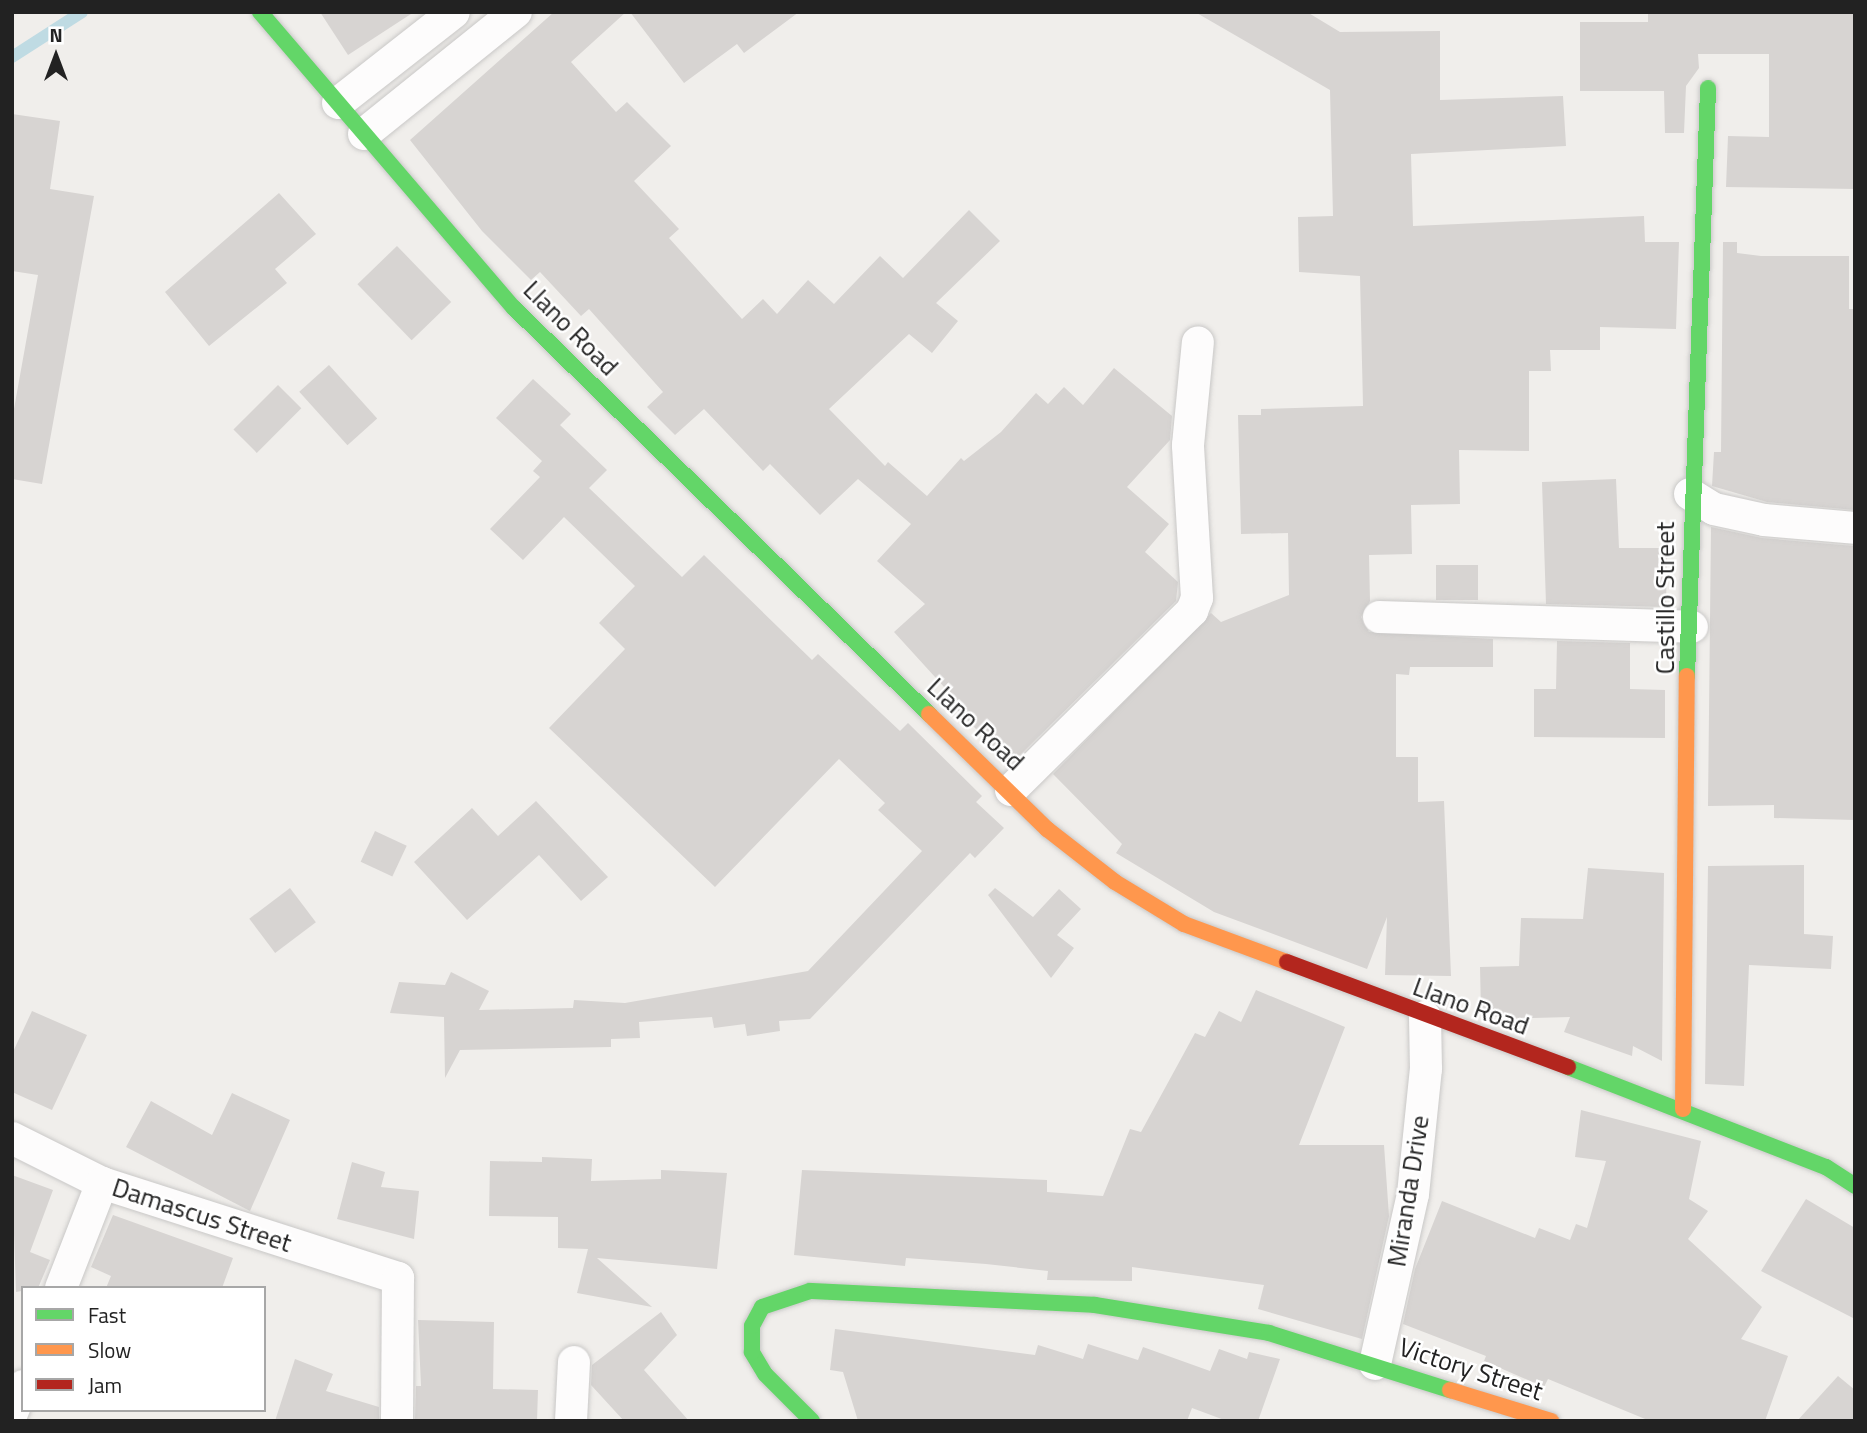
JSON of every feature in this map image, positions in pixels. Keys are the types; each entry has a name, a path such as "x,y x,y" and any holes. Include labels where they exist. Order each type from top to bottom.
{"main road":[{"name":"Llano Road","path":"260,12 514,308 1011,790 1046,829 1105,875 1184,924 1426,1017 1683,1109 1826,1167 1855,1186"},
{"name":"Castillo Street","path":"1683,1109 1692,627 1690,494 1708,88"},
{"name":"Victory Street","path":"812,1421 765,1374 752,1352 752,1326 762,1307 810,1291 1095,1304 1269,1333 1551,1421"}],"street":[{"path":"338,103 454,12"},
{"path":"364,134 516,12"},
{"path":"1011,790 1192,611 1197,598 1188,445 1198,342"},
{"path":"1690,494 1714,509 1764,520 1855,528"},
{"path":"1379,617 1692,627"},
{"name":"Miranda Drive","path":"1375,1364 1413,1194 1426,1017"},
{"name":"Damascus Street","path":"12,1138 102,1183 398,1278 397,1421"},
{"path":"62,1286 102,1183"},
{"path":"571,1421 574,1362"},
{"path":"12,1413 21,1391"}],"building":[{"path":"320,12 414,12 348,55"},
{"path":"554,12 626,12 571,62 616,112 627,102 671,146 634,181 679,229 669,238 742,319 763,299 777,314 808,280 834,304 880,256 903,278 969,210 1000,241 936,303 958,321 932,353 909,334 829,409 885,466 888,462 927,496 961,458 964,461 1001,432 1036,393 1048,404 1064,387 1083,405 1114,368 1172,416 1170,440 1127,487 1169,524 1145,552 1178,582 1176,601 1011,764 940,693 945,688 894,632 925,604 877,561 911,524 858,479 820,515 770,464 763,471 704,409 675,435 647,407 663,392 589,309 581,316 540,272 531,280 482,231 410,140"},
{"path":"630,12 799,12 744,53 737,44 684,83"},
{"path":"1195,12 1307,12 1340,32 1440,31 1440,100 1563,96 1566,146 1411,154 1413,226 1644,216 1645,242 1679,242 1676,329 1600,327 1600,350 1550,350 1551,371 1529,371 1529,451 1459,450 1460,504 1411,505 1412,554 1369,555 1370,601 1361,617 1369,632 1493,639 1493,667 1410,667 1409,675 1396,674 1396,757 1418,757 1418,802 1444,801 1451,976 1385,975 1387,917 1367,969 1214,912 1116,853 1122,844 1053,774 1211,613 1221,622 1289,595 1288,533 1241,534 1238,415 1261,415 1261,409 1363,406 1360,276 1299,272 1298,217 1333,216 1330,90"},
{"path":"1648,12 1855,12 1855,189 1726,187 1728,136 1769,137 1769,54 1698,54 1699,68 1686,86 1684,133 1665,133 1664,91 1580,91 1580,22 1648,22"},
{"path":"12,114 60,121 50,189 94,196 42,484 12,479 12,420 38,275 12,271"},
{"path":"279,193 316,234 275,269 287,283 209,346 165,292"},
{"path":"1723,242 1737,242 1737,253 1761,256 1849,256 1849,309 1855,309 1855,510 1767,502 1712,486 1714,452 1721,452"},
{"path":"397,246 451,302 412,340 357,284"},
{"path":"329,365 377,419 347,445 299,392"},
{"path":"533,379 571,414 560,425 607,470 589,488 682,577 704,555 812,660 818,654 900,731 908,723 982,796 976,802 1004,828 975,858 970,853 810,1019 779,1021 780,1031 747,1036 745,1024 714,1028 712,1017 639,1022 640,1038 611,1039 611,1047 460,1050 445,1078 444,1017 390,1013 399,982 445,985 451,972 489,991 479,1010 573,1008 574,1000 625,1003 808,971 922,851 878,810 885,803 839,759 715,887 549,728 625,649 599,623 635,586 564,517 523,560 490,529 540,477 533,471 542,461 496,418"},
{"path":"278,385 301,408 257,453 233,430"},
{"path":"1616,479 1619,548 1667,548 1666,607 1546,604 1542,482"},
{"path":"1711,527 1762,538 1854,546 1855,820 1774,818 1774,805 1708,806"},
{"path":"1436,565 1478,565 1478,600 1436,600"},
{"path":"1557,641 1630,643 1630,689 1665,690 1665,738 1534,737 1534,689 1556,689"},
{"path":"536,801 608,877 581,901 539,855 467,920 414,862 472,808 498,836"},
{"path":"375,831 407,846 392,877 361,862"},
{"path":"1804,865 1804,934 1833,936 1831,969 1749,965 1744,1086 1705,1084 1708,866"},
{"path":"1588,868 1664,873 1662,1061 1633,1046 1632,1056 1564,1032 1570,1017 1502,1019 1481,1011 1480,967 1519,966 1521,918 1583,919"},
{"path":"290,888 316,922 275,953 249,919"},
{"path":"995,888 1033,917 1059,889 1081,909 1057,935 1074,948 1051,978 988,895"},
{"path":"1256,990 1345,1027 1299,1145 1384,1145 1389,1216 1362,1339 1258,1309 1264,1285 1132,1267 1132,1281 1047,1280 1048,1271 986,1264 906,1258 905,1266 794,1255 802,1170 1047,1180 1047,1192 1103,1196 1130,1129 1141,1132 1195,1033 1205,1037 1219,1011 1241,1022"},
{"path":"32,1011 87,1035 52,1110 12,1092 12,1054"},
{"path":"232,1093 290,1120 250,1211 126,1147 151,1101 212,1135"},
{"path":"1581,1110 1701,1141 1689,1199 1708,1211 1688,1239 1762,1307 1741,1339 1788,1356 1765,1421 1650,1421 1548,1379 1544,1387 1484,1361 1486,1356 1403,1324 1415,1269 1442,1201 1535,1238 1539,1228 1570,1240 1576,1224 1587,1228 1606,1161 1575,1157"},
{"path":"542,1157 592,1159 591,1181 661,1179 661,1170 727,1173 717,1269 597,1258 652,1307 577,1293 588,1249 558,1248 558,1217 489,1216 490,1161 542,1162"},
{"path":"352,1162 385,1172 381,1187 419,1191 414,1239 337,1219"},
{"path":"12,1175 53,1190 30,1252 50,1260 39,1286 21,1286 21,1291 16,1292"},
{"path":"1806,1199 1855,1228 1855,1319 1761,1271"},
{"path":"113,1215 233,1258 223,1286 107,1286 111,1276 91,1267"},
{"path":"661,1312 677,1335 644,1370 689,1421 624,1421 591,1385 592,1365"},
{"path":"418,1320 494,1322 493,1389 538,1390 537,1421 415,1421 416,1386 421,1386"},
{"path":"835,1329 1035,1355 1038,1345 1083,1359 1088,1344 1138,1360 1143,1347 1210,1371 1219,1349 1247,1359 1249,1352 1280,1359 1258,1421 1227,1421 1192,1408 1187,1421 858,1421 843,1372 830,1370"},
{"path":"295,1359 333,1374 326,1391 379,1407 379,1421 275,1421"},
{"path":"1838,1376 1855,1390 1855,1421 1797,1421"}],"waterway":[{"path":"12,57 82,12"}],"traffic: fast":[{"path":"260,12 514,308 929,714"},
{"path":"1687,676 1708,88"},
{"path":"1568,1067 1826,1167 1855,1186"},
{"path":"812,1421 765,1374 752,1352 752,1326 762,1307 810,1291 1095,1305 1269,1333 1450,1390"}],"traffic: slow":[{"path":"1683,1109 1687,676"},
{"path":"929,714 1047,829 1115,882 1184,924 1287,962"},
{"path":"1450,1390 1551,1421"}],"traffic: jam":[{"path":"1287,962 1568,1067"}]}
